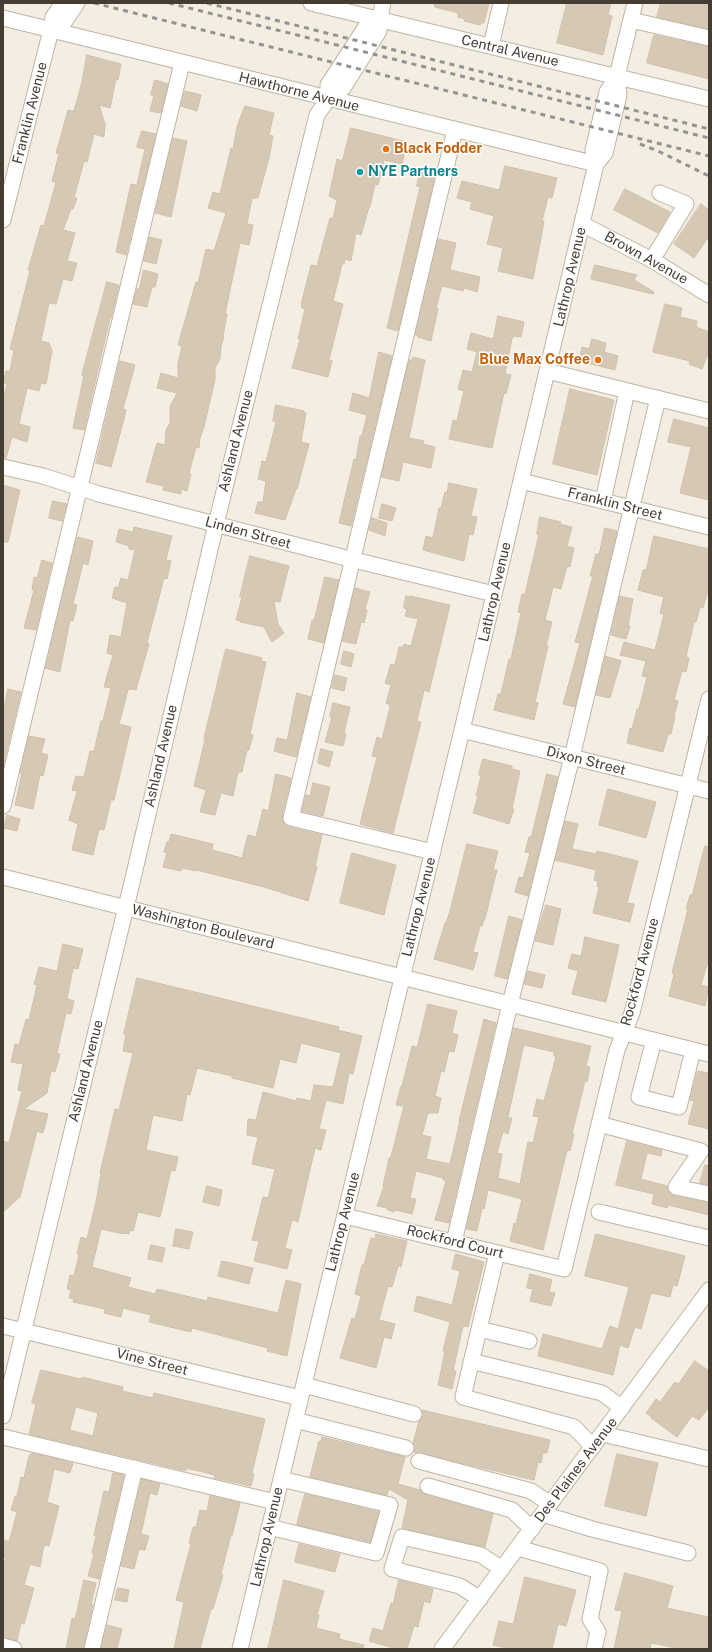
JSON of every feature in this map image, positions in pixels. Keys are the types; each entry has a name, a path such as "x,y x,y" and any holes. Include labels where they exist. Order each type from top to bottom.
{"street":[{"name":"Franklin Avenue","path":"3,220 53,17 62,3"},
{"path":"51,30 65,21 77,3"},
{"name":"Central Avenue","path":"311,3 709,99"},
{"name":"Ashland Avenue","path":"3,1416 126,908 216,524 317,115 328,99 343,88 379,31 384,3"},
{"path":"491,46 501,3"},
{"name":"Lathrop Avenue","path":"240,1649 462,730 596,164 605,153 618,95 617,76 635,3"},
{"name":"Hawthorne Avenue","path":"3,18 596,164"},
{"path":"631,20 709,38"},
{"path":"3,806 182,62"},
{"path":"432,852 291,818 354,560 455,130"},
{"path":"652,260 686,204 660,193"},
{"name":"Brown Avenue","path":"582,224 652,260 709,295"},
{"path":"547,371 709,412"},
{"path":"603,501 627,391"},
{"path":"454,1242 510,1004 633,508 658,398"},
{"name":"Linden Street","path":"3,467 43,476 80,489 354,560 494,594"},
{"name":"Franklin Street","path":"521,481 709,527"},
{"name":"Rockford Avenue","path":"564,1269 617,1050 632,1013 709,698"},
{"name":"Dixon Street","path":"462,730 709,791"},
{"name":"Washington Boulevard","path":"3,877 709,1054"},
{"path":"654,1040 639,1097 679,1107 693,1050"},
{"path":"600,1124 701,1151 676,1187 709,1194"},
{"path":"599,1212 709,1238"},
{"name":"Rockford Court","path":"345,1216 564,1269"},
{"path":"497,1253 463,1397 574,1427 593,1447"},
{"name":"Des Plaines Avenue","path":"447,1647 502,1569 709,1290"},
{"name":"Vine Street","path":"3,1326 302,1392 414,1414"},
{"path":"479,1329 529,1341"},
{"path":"471,1361 602,1393 622,1408"},
{"path":"295,1420 406,1448"},
{"path":"603,1434 709,1459"},
{"path":"3,1437 275,1502"},
{"path":"419,1462 531,1491 547,1509 592,1529 688,1553"},
{"path":"92,1649 135,1468"},
{"path":"269,1527 376,1553 390,1505 281,1479"},
{"path":"428,1486 512,1510 532,1529"},
{"path":"480,1599 460,1586 392,1569 402,1537 481,1555 502,1569"},
{"path":"518,1548 600,1571 590,1619 598,1632 594,1649"},
{"path":"3,1646 14,1649"}],"building":[{"path":"435,3 489,3 484,23 481,23 480,25 464,21 465,19 458,17 458,13 435,7"},
{"path":"567,3 611,3 608,15 612,16 603,55 557,43"},
{"path":"661,3 709,3 709,29 657,17"},
{"path":"654,35 709,47 709,79 647,63"},
{"path":"87,55 121,64 118,80 116,79 110,108 99,105 105,124 104,137 94,134 87,162 84,161 74,198 77,198 63,230 75,233 67,261 77,263 72,281 63,279 56,304 49,303 41,341 49,343 52,351 46,384 41,383 39,391 27,388 19,424 30,427 27,442 12,437 6,458 3,458 3,401 7,384 3,382 6,371 10,371 14,350 10,349 30,271 28,270 41,225 44,226 56,182 52,181 59,154 56,153 68,110 74,111 82,82"},
{"path":"155,80 168,84 161,113 150,111 154,95 151,95"},
{"path":"185,91 201,95 197,111 181,106"},
{"path":"245,106 274,113 269,135 273,136 269,158 258,198 252,198 247,224 253,225 249,245 240,243 225,314 227,314 220,359 215,368 215,379 200,438 199,448 196,447 189,473 191,474 187,491 181,489 181,494 163,490 164,486 146,482 157,443 165,445 166,430 170,423 170,406 177,393 157,388 161,373 178,378 178,363 182,346 178,345 196,282 198,283 206,249 214,251 226,213 208,208 213,192 220,194 231,148 233,149 237,127"},
{"path":"351,128 407,142 402,164 384,160 378,185 375,184 370,207 361,235 356,233 351,261 345,259 344,264 342,264 333,301 343,304 329,360 332,361 328,377 292,368 300,339 298,339 305,309 302,308 301,305 311,265 317,266 330,218 333,218 337,200 329,196 337,159 342,161"},
{"path":"142,131 156,134 126,255 116,252 131,184 137,185 145,149 137,147"},
{"path":"173,138 187,141 171,217 155,213"},
{"path":"505,166 557,178 552,198 548,197 542,221 544,221 533,279 498,271 503,248 487,244 494,216 470,209 472,202 457,198 462,181 499,190"},
{"path":"420,172 435,176 398,331 387,328 420,187 417,186"},
{"path":"625,189 670,212 658,233 614,210"},
{"path":"701,204 709,210 709,236 694,258 674,244"},
{"path":"149,237 162,240 156,264 144,261"},
{"path":"438,239 456,243 450,270 480,277 477,292 464,288 463,291 442,286 436,308 438,309 431,341 415,335"},
{"path":"595,265 637,275 634,280 654,292 653,294 591,279"},
{"path":"144,270 158,274 155,287 152,287 147,307 133,304"},
{"path":"107,282 119,285 84,430 73,428 84,375 82,375"},
{"path":"665,304 682,308 680,317 697,321 696,327 709,332 709,351 702,369 689,364 690,361 653,352"},
{"path":"498,316 524,322 521,337 514,336 512,338 505,374 511,375 506,394 504,393 492,448 449,439 453,420 457,421 464,391 458,389 463,370 472,372 477,352 467,349 471,333 493,339"},
{"path":"592,339 606,343 604,352 618,356 615,370 579,361 582,347 589,349"},
{"path":"379,352 392,356 351,526 339,523 354,459 356,460 360,436 362,436 367,415 349,410 353,393 369,398"},
{"path":"413,357 425,360 409,438 424,441 423,444 435,447 431,468 403,462 399,481 381,477 409,360 412,360"},
{"path":"120,361 135,365 123,409 126,410 123,423 111,467 96,463"},
{"path":"570,389 614,400 597,475 553,464"},
{"path":"276,405 304,411 303,412 306,413 301,442 309,444 297,489 285,520 255,513 258,502 263,502 266,481 258,479 262,461 266,462 276,422 273,421"},
{"path":"674,419 709,428 709,500 680,493 691,447 668,442"},
{"path":"449,483 477,489 471,516 477,517 473,535 469,534 464,561 423,550 426,536 433,538 439,508 441,508"},
{"path":"3,485 20,490 8,542 3,542"},
{"path":"53,501 67,504 62,521 49,518"},
{"path":"382,504 396,508 392,521 379,518"},
{"path":"540,517 561,522 560,524 572,527 567,546 574,548 570,567 567,566 561,589 553,587 545,620 552,622 535,702 538,703 534,720 494,710 498,694 501,694 509,659 511,659 521,613 518,612 522,594 525,594 539,534 537,534"},
{"path":"372,518 387,523 385,536 369,530"},
{"path":"134,527 172,536 166,560 171,561 167,579 164,578 147,643 149,644 136,690 128,690 119,724 131,727 114,800 111,800 104,830 99,829 93,855 72,850 78,824 69,820 77,791 72,790 76,776 84,777 90,751 94,751 111,688 104,687 113,655 107,653 110,635 121,637 127,603 112,598 115,587 118,588 121,578 128,580 135,550 129,549 129,546 116,542 119,529 133,532"},
{"path":"605,528 617,531 575,707 563,704 580,643 575,642 593,576 590,576 596,554 599,554"},
{"path":"654,536 709,549 709,586 703,608 700,607 696,622 694,622 686,657 689,658 686,672 682,671 674,700 678,701 671,734 668,734 663,752 627,743 630,728 632,729 637,709 639,709 647,677 642,676 646,661 620,655 624,642 655,650 664,614 660,613 664,597 638,590 643,570 646,570"},
{"path":"77,537 93,541 88,565 83,563 73,604 77,605 73,621 70,620 60,672 45,668"},
{"path":"250,556 289,566 280,602 274,601 278,624 284,633 272,642 264,627 236,620"},
{"path":"42,560 52,563 36,630 24,628 34,590 32,590 34,577 37,578"},
{"path":"325,577 339,580 324,643 308,639"},
{"path":"355,588 370,592 365,609 367,610 364,623 361,622 356,644 342,641"},
{"path":"406,596 450,605 429,692 424,690 417,721 421,722 393,833 360,824 377,757 372,756 377,737 382,739 390,707 389,704 386,703 391,685 385,683 391,664 395,665 399,647 403,647 404,644 411,646 418,619 405,616 407,609 404,608"},
{"path":"620,596 633,599 628,626 630,626 626,639 611,635"},
{"path":"226,649 262,658 261,661 266,662 250,734 253,735 249,750 247,750 242,772 238,772 233,796 221,793 215,815 200,812 206,790 194,786"},
{"path":"344,651 354,654 351,667 341,664"},
{"path":"605,656 621,661 610,698 596,695"},
{"path":"335,675 347,678 344,691 332,688"},
{"path":"8,689 21,692 3,762 3,713"},
{"path":"297,693 311,697 296,757 274,751 277,738 287,740"},
{"path":"333,703 350,707 344,733 346,734 343,746 325,742 332,717 330,717"},
{"path":"29,736 45,739 41,753 48,755 43,776 40,775 33,809 15,805 22,773 20,773"},
{"path":"321,749 333,752 329,767 318,763"},
{"path":"483,759 512,766 512,769 520,771 512,809 514,809 509,824 473,813 478,796 476,796"},
{"path":"276,774 291,778 282,816 285,824 289,827 322,835 315,867 317,867 308,901 264,887 197,870 182,868 181,871 163,867 167,853 164,852 171,834 213,844 212,850 242,858 248,835 256,837 263,809 268,811"},
{"path":"547,774 558,777 528,896 515,892 519,877 523,878 530,853 525,852 529,837 531,837"},
{"path":"313,783 330,787 323,816 302,811 306,795 310,796"},
{"path":"608,789 656,802 646,838 599,825"},
{"path":"7,815 20,819 17,831 4,828"},
{"path":"565,821 578,824 572,849 596,854 597,851 638,861 627,903 634,904 630,922 593,913 599,887 597,886 598,881 594,880 596,870 555,860"},
{"path":"467,844 498,851 493,870 497,870 485,919 482,926 480,926 473,952 478,953 473,970 434,959 450,911"},
{"path":"705,846 709,847 709,958 701,985 709,987 705,1006 669,996 674,974 672,973 688,909 686,909 690,895 692,895"},
{"path":"352,853 396,865 384,915 340,903"},
{"path":"546,905 561,909 553,945 535,941"},
{"path":"509,916 522,920 507,979 495,976"},
{"path":"585,937 619,945 606,1002 572,994 578,971 568,968 572,954 581,956"},
{"path":"63,944 83,949 78,969 73,968 67,999 74,1001 71,1014 66,1013 57,1053 60,1054 55,1072 51,1071 47,1093 24,1109 48,1114 43,1133 37,1131 20,1197 3,1212 3,1141 9,1143 22,1091 18,1090 23,1064 11,1062 15,1044 19,1045 26,1019 29,1020 37,985 34,984 39,967 57,971"},
{"path":"528,971 545,975 542,988 524,984"},
{"path":"137,978 339,1027 338,1030 362,1036 353,1074 349,1073 343,1104 326,1100 319,1129 326,1130 321,1150 315,1148 298,1222 292,1220 285,1248 292,1250 287,1269 254,1261 259,1241 252,1240 263,1197 268,1198 275,1169 252,1164 258,1137 247,1135 248,1119 256,1120 263,1092 296,1101 297,1098 311,1101 314,1085 333,1087 341,1053 301,1043 296,1063 280,1059 273,1088 197,1068 190,1095 187,1094 182,1121 153,1115 146,1150 178,1157 175,1171 171,1170 160,1217 138,1212 133,1231 130,1230 129,1234 101,1229 92,1267 131,1278 128,1287 155,1294 157,1289 207,1301 208,1297 278,1313 286,1280 301,1284 287,1356 267,1351 268,1348 192,1328 191,1332 149,1322 151,1315 123,1308 121,1317 104,1313 105,1309 73,1302 74,1299 69,1298 71,1290 67,1289 70,1275 74,1276 79,1255 77,1254 81,1237 87,1239 115,1109 119,1110 133,1053 123,1051 126,1034 124,1034"},
{"path":"428,1004 457,1011 452,1033 458,1035 454,1052 449,1051 444,1072 441,1071 435,1096 441,1098 438,1113 428,1113 422,1135 431,1137 426,1159 450,1164 484,1019 496,1023 449,1223 435,1220 446,1181 443,1180 443,1178 416,1171 410,1198 416,1199 412,1214 396,1210 394,1212 388,1210 387,1208 377,1206 384,1186 389,1158 391,1157 404,1106 396,1105 412,1046 417,1047"},
{"path":"514,1028 591,1046 586,1066 590,1067 587,1082 585,1081 572,1134 574,1134 570,1151 567,1150 543,1250 510,1241 522,1199 488,1190 477,1231 466,1229","holes":["524,1045 554,1052 554,1056 556,1057 544,1101 537,1099 533,1116 539,1117 533,1143 528,1142 520,1184 498,1178 502,1154 497,1153 503,1132 508,1134 512,1118 508,1118"]},
{"path":"698,1071 709,1073 709,1129 688,1124 694,1101 690,1100"},
{"path":"627,1141 662,1150 661,1156 647,1153 641,1179 667,1186 668,1191 674,1196 709,1203 709,1215 668,1205 667,1208 652,1204 654,1194 616,1185"},
{"path":"705,1165 709,1166 709,1185 700,1183"},
{"path":"207,1186 222,1190 219,1206 203,1202"},
{"path":"176,1229 193,1232 189,1249 173,1246"},
{"path":"376,1234 407,1241 401,1267 398,1266 392,1287 388,1286 379,1320 395,1324 391,1339 384,1337 376,1368 340,1358 352,1318 355,1319 361,1296 355,1294 362,1265 364,1265 371,1238 375,1239"},
{"path":"596,1234 685,1256 677,1286 673,1285 670,1297 651,1293 641,1329 635,1327 628,1348 620,1345 613,1375 538,1356 543,1334 602,1349 610,1326 618,1329 629,1287 585,1276"},
{"path":"151,1245 165,1248 162,1262 148,1259"},
{"path":"456,1254 484,1262 468,1327 463,1326 453,1371 456,1371 452,1389 438,1385 445,1351 443,1351 450,1322 414,1311 417,1296 452,1305 460,1271 452,1269"},
{"path":"222,1261 253,1268 249,1284 218,1276"},
{"path":"530,1274 552,1280 549,1292 555,1293 551,1306 530,1301 533,1289 527,1288"},
{"path":"695,1361 709,1371 709,1407 699,1420 692,1416 677,1437 646,1413 656,1399 660,1402 675,1382 678,1384"},
{"path":"41,1370 81,1379 82,1377 123,1387 122,1391 153,1398 154,1393 265,1419 252,1473 254,1474 251,1486 214,1478 215,1475 186,1468 186,1471 29,1434 36,1404 32,1403","holes":["76,1407 98,1413 93,1436 70,1430"]},
{"path":"422,1410 550,1440 547,1453 543,1453 541,1463 538,1462 534,1480 414,1452 413,1443 419,1421 423,1416"},
{"path":"322,1437 405,1457 398,1484 420,1490 426,1495 493,1514 485,1547 402,1528 408,1500 389,1489 387,1495 310,1477 319,1441 321,1442"},
{"path":"32,1453 73,1463 70,1473 54,1469 47,1502 59,1506 49,1546 44,1545 40,1567 30,1564 24,1585 34,1588 24,1624 21,1623 17,1641 3,1637 3,1567 6,1558 3,1557 3,1548 5,1540 9,1542 17,1512 11,1510 15,1496 17,1496 21,1477 24,1478 29,1456"},
{"path":"617,1454 658,1463 646,1516 605,1506"},
{"path":"113,1473 124,1475 99,1579 88,1576 94,1554 92,1553 96,1536 94,1535 104,1491 109,1492"},
{"path":"142,1479 160,1484 157,1495 150,1493 141,1534 149,1536 145,1550 139,1549 134,1569 121,1566"},
{"path":"305,1494 379,1512 370,1542 297,1525"},
{"path":"210,1496 240,1503 221,1574 223,1575 213,1609 211,1609 200,1649 174,1649 184,1602 176,1600 191,1544 189,1543 193,1527 196,1527 200,1510 207,1511"},
{"path":"299,1544 340,1554 335,1572 295,1562"},
{"path":"625,1573 673,1586 667,1608 709,1617 709,1649 681,1649 651,1643 650,1649 614,1649 622,1611 615,1610"},
{"path":"525,1577 576,1590 566,1626 558,1624 552,1649 512,1649 493,1645 499,1621 513,1624"},
{"path":"84,1580 96,1583 83,1649 66,1649 72,1618 75,1619"},
{"path":"284,1580 324,1591 317,1615 319,1615 316,1628 340,1634 339,1639 364,1645 363,1649 268,1649"},
{"path":"399,1580 433,1589 430,1603 424,1601 418,1627 414,1626 407,1649 397,1649 369,1641 373,1628 383,1631 391,1603 393,1604"},
{"path":"118,1588 129,1590 127,1602 115,1600"},
{"path":"107,1625 122,1629 117,1649 101,1649"}],"railway":[{"path":"94,3 709,156"},
{"path":"169,3 709,138"},
{"path":"207,3 709,129"},
{"path":"640,144 658,151 709,176"}],"place":[{"name":"Black Fodder","path":"386,149"},
{"name":"NYE Partners","path":"360,172"},
{"name":"Blue Max Coffee","path":"598,360"}]}
